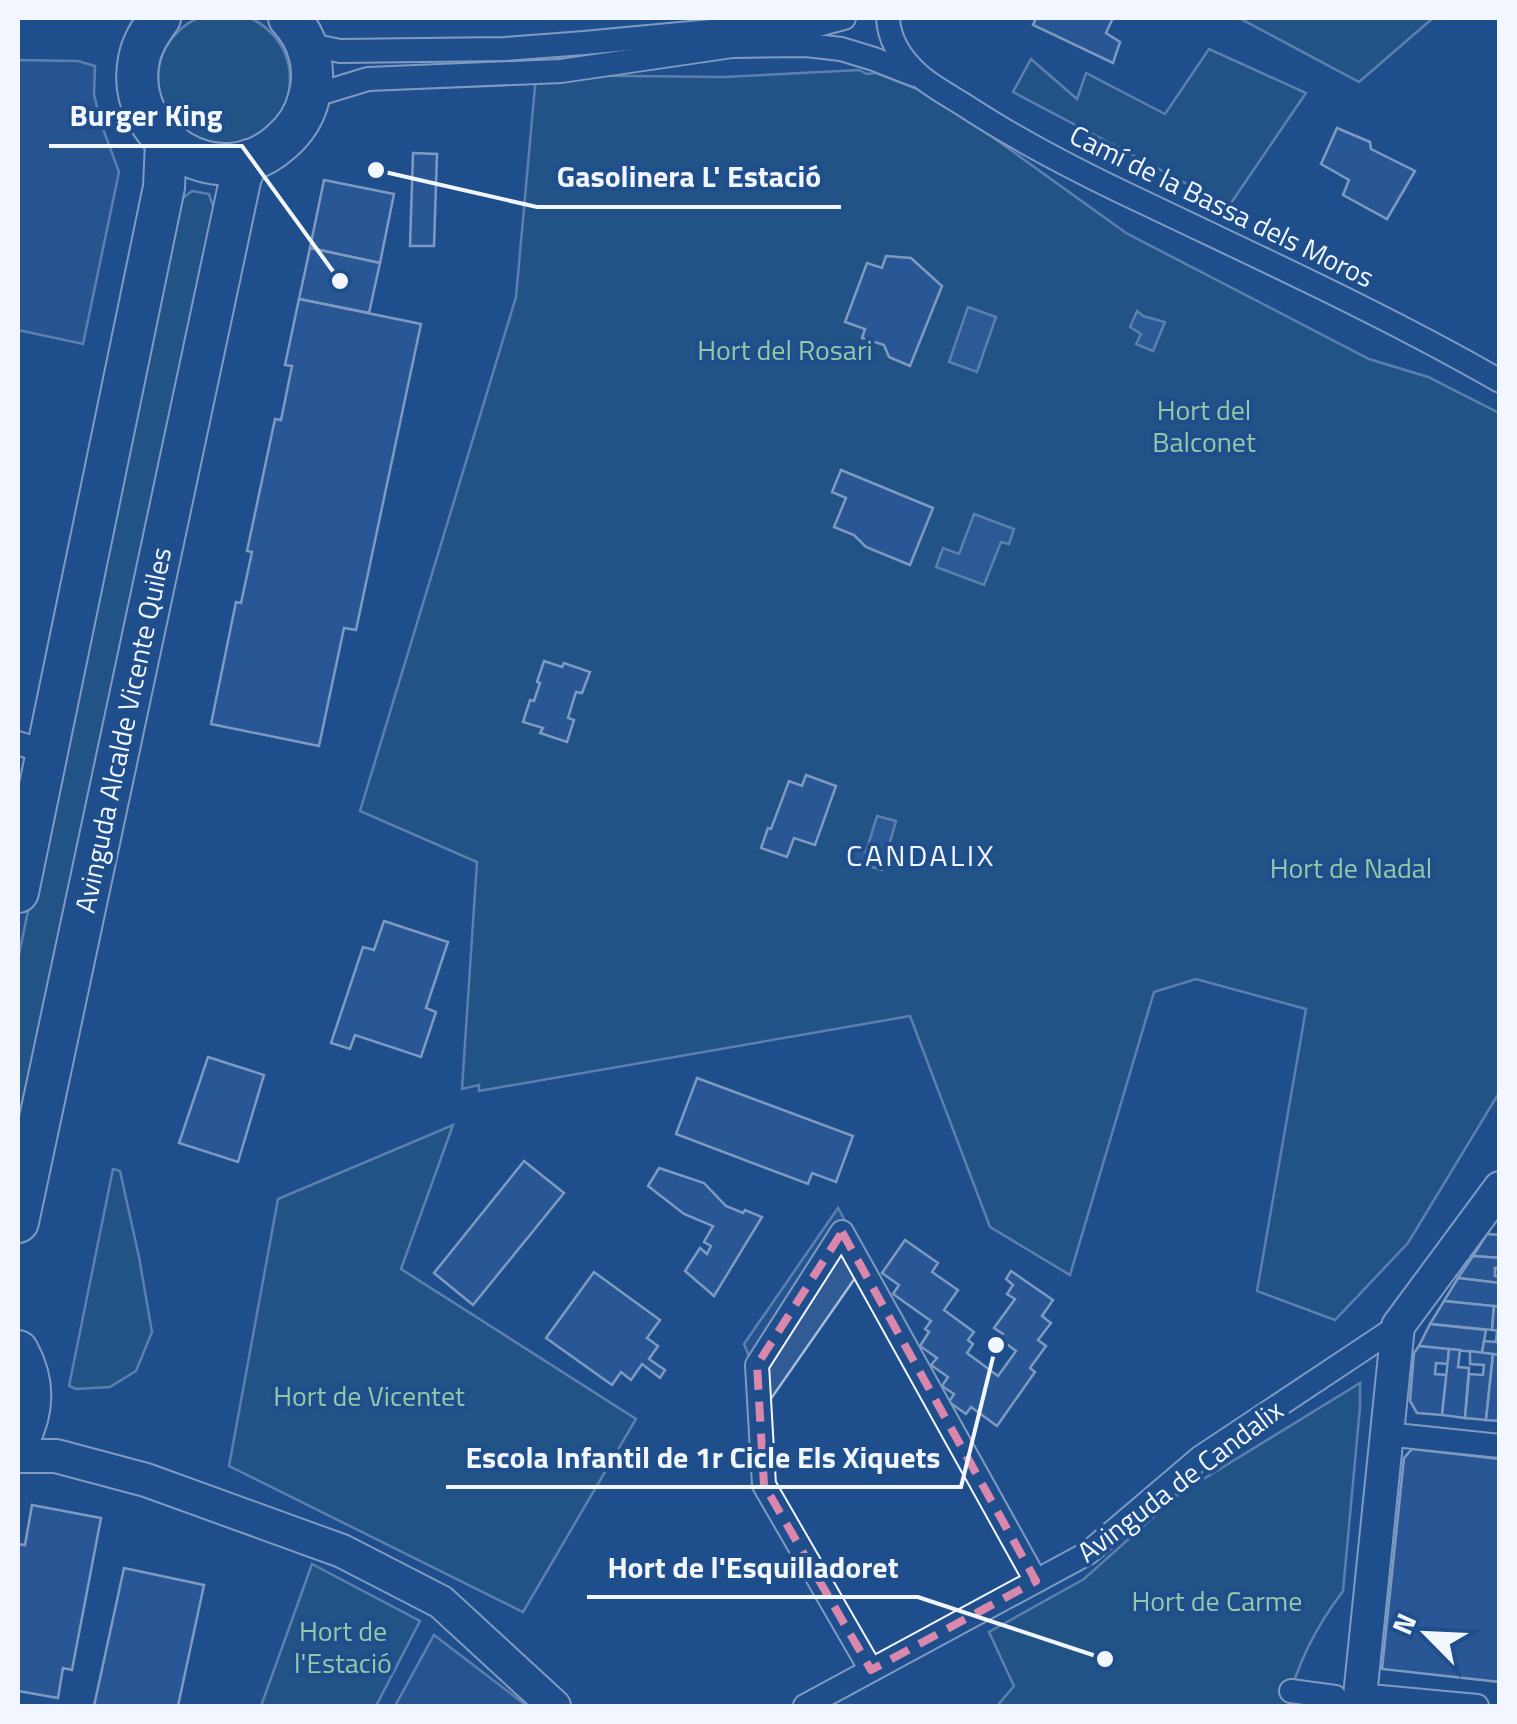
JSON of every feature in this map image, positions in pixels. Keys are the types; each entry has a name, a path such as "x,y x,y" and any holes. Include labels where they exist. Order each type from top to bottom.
{"highway":[{"path":"160,18 147,36 139,58 141,104 166,142 184,155 227,164 273,150 292,132 306,109 312,74 310,56 297,28"},
{"path":"18,892 32,748 57,709 164,187 166,142"},
{"name":"Avinguda Alcalde Vicente Quiles","path":"18,1222 241,176 249,160"},
{"path":"18,1351 28,1372 31,1394 30,1412 18,1441"}],"street":[{"path":"297,28 320,47 373,51 584,44 698,25 811,28 844,18"},
{"name":"Camí de la Bassa dels Moros","path":"888,18 898,51 922,78"},
{"name":"Camí de la Bassa dels Moros","path":"306,109 322,93 368,79 561,71 732,46 806,45 841,49 922,78 1086,176 1421,337 1500,381"},
{"name":"Avinguda de Candalix","path":"804,1706 1088,1553 1201,1457 1398,1326 1500,1188"},
{"path":"871,1670 764,1485 757,1365 842,1232 1036,1581"},
{"path":"1351,1703 1398,1326"},
{"path":"1386,1434 1500,1446"},
{"path":"18,1456 56,1456 146,1480 342,1551 441,1602 554,1706"},
{"path":"1291,1690 1351,1703 1477,1706"}],"highlighted area":[{"path":"842,1232 1036,1581 871,1670 764,1485 757,1365"}],"green space":[{"path":"224,13 249,18 271,32 285,54 290,79 285,104 271,126 249,140 224,145 199,140 177,126 163,104 158,79 163,54 177,32 199,18"},
{"path":"1239,18 1433,18 1359,82"},
{"path":"1209,49 1306,93 1229,206 1013,92 1031,59 1077,99 1086,73 1165,114"},
{"path":"859,70 922,91 1126,233 1369,359 1428,377 1499,413 1499,1093 1408,1243 1335,1320 1257,1291 1306,1009 1196,979 1154,992 1070,1275 990,1227 910,1016 479,1091 479,1085 462,1089 477,862 360,811 516,297 536,75 723,77"},
{"path":"192,191 209,194 215,212 18,1150 18,959 174,214 180,200"},
{"name":"Hort de Vicentet","path":"453,1125 401,1269 636,1419 523,1612 229,1466 278,1199"},
{"path":"113,1169 120,1171 152,1332 136,1371 110,1387 76,1389 69,1386"},
{"name":"Hort de Carme","path":"1360,1383 1343,1591 1309,1646 1288,1706 997,1706 1014,1686 989,1632 1084,1579 1179,1494"},
{"name":"Hort de l'Estació","path":"312,1564 420,1621 376,1706 261,1706"}],"shaded area":[{"path":"18,60 78,61 95,66 94,95 119,172 83,344 18,330"},
{"path":"968,307 996,317 977,372 949,362"},
{"path":"1137,311 1165,322 1153,351 1136,344 1141,334 1130,327"},
{"path":"974,514 1014,529 1009,544 1001,542 984,585 936,567 943,548 959,554"},
{"path":"877,816 896,821 882,870 850,861 853,848 866,852"},
{"path":"838,1208 867,1261 768,1403 744,1344"},
{"path":"434,1635 527,1706 395,1706"}],"building":[{"path":"1036,18 1113,18 1106,33 1120,42 1113,63 1033,25"},
{"path":"1337,128 1370,142 1371,149 1415,171 1387,219 1343,195 1349,180 1321,164"},
{"path":"413,153 437,154 434,246 410,246"},
{"path":"324,180 394,194 380,263 310,248"},
{"path":"310,248 380,263 369,313 299,299"},
{"path":"886,256 911,258 942,286 910,366 889,357 884,345 862,338 865,329 845,322 867,263 882,268"},
{"path":"299,299 421,324 356,630 344,628 319,746 211,724 236,602 241,603 252,552 247,551 275,419 281,420 292,366 285,365"},
{"path":"841,470 933,508 910,565 866,547 854,535 834,527 846,498 832,492"},
{"path":"544,661 590,672 582,693 576,692 568,718 574,720 567,742 523,722 530,700 534,701"},
{"path":"806,775 836,786 815,845 794,838 787,857 761,848 789,781 802,786"},
{"path":"384,921 448,942 426,1008 436,1012 421,1057 355,1035 350,1049 331,1043 363,947 374,950"},
{"path":"208,1057 264,1075 238,1162 179,1143"},
{"path":"697,1078 853,1136 836,1182 812,1173 808,1184 676,1134"},
{"path":"524,1161 564,1193 473,1305 434,1273"},
{"path":"659,1168 704,1183 726,1206 762,1217 714,1296 685,1271 700,1248 707,1254 711,1246 704,1242 713,1226 684,1214 648,1186"},
{"path":"1487,1234 1500,1235 1500,1258 1473,1256"},
{"path":"905,1240 938,1263 932,1272 958,1290 944,1310 974,1332 968,1340 973,1344 967,1353 998,1376 1016,1351 1000,1339 1003,1334 994,1328 1015,1299 1007,1294 1013,1285 1006,1279 1011,1271 1053,1300 1042,1316 1051,1323 1038,1340 1046,1346 1030,1368 1035,1372 997,1426 971,1407 966,1414 949,1402 954,1394 942,1386 948,1377 931,1365 937,1358 920,1346 931,1321 893,1294 899,1285 882,1273"},
{"path":"1473,1256 1500,1258 1495,1276 1500,1277 1500,1283 1458,1278"},
{"path":"594,1272 660,1320 647,1338 658,1346 649,1359 665,1370 660,1378 642,1364 631,1380 621,1372 612,1385 546,1338"},
{"path":"1458,1278 1500,1283 1500,1307 1444,1301"},
{"path":"1444,1301 1494,1306 1492,1330 1430,1324"},
{"path":"1494,1306 1500,1307 1500,1331 1492,1330"},
{"path":"1430,1324 1486,1330 1482,1353 1419,1346"},
{"path":"1497,1331 1500,1355 1482,1353 1484,1341 1496,1342"},
{"path":"1419,1346 1449,1349 1448,1364 1436,1363 1435,1374 1447,1375 1442,1415 1417,1413 1410,1401 1414,1353"},
{"path":"1449,1349 1460,1350 1458,1367 1469,1368 1465,1418 1442,1415"},
{"path":"1470,1351 1493,1354 1486,1420 1465,1418 1469,1374 1483,1375 1484,1365 1470,1364"},
{"path":"1493,1354 1500,1355 1500,1421 1486,1420"},
{"path":"1412,1449 1500,1459 1500,1682 1382,1669 1404,1458"},
{"path":"32,1505 101,1518 72,1670 63,1668 58,1698 18,1691 18,1544 25,1545"},
{"path":"124,1568 204,1585 178,1706 94,1706"}],"place":[{"name":"Gasolinera L' Estació","path":"376,170"},
{"name":"Burger King","path":"340,281"},
{"name":"Escola Infantil de 1r Cicle Els Xiquets","path":"996,1345"},
{"name":"Hort de l'Esquilladoret","path":"1105,1659"}],"district":[{"name":"CANDALIX","path":"921,856"}],"park label":[{"name":"Hort del Rosari","path":"785,350"},
{"name":"Hort del Balconet","path":"1204,426"},
{"name":"Hort de Nadal","path":"1351,868"}]}
